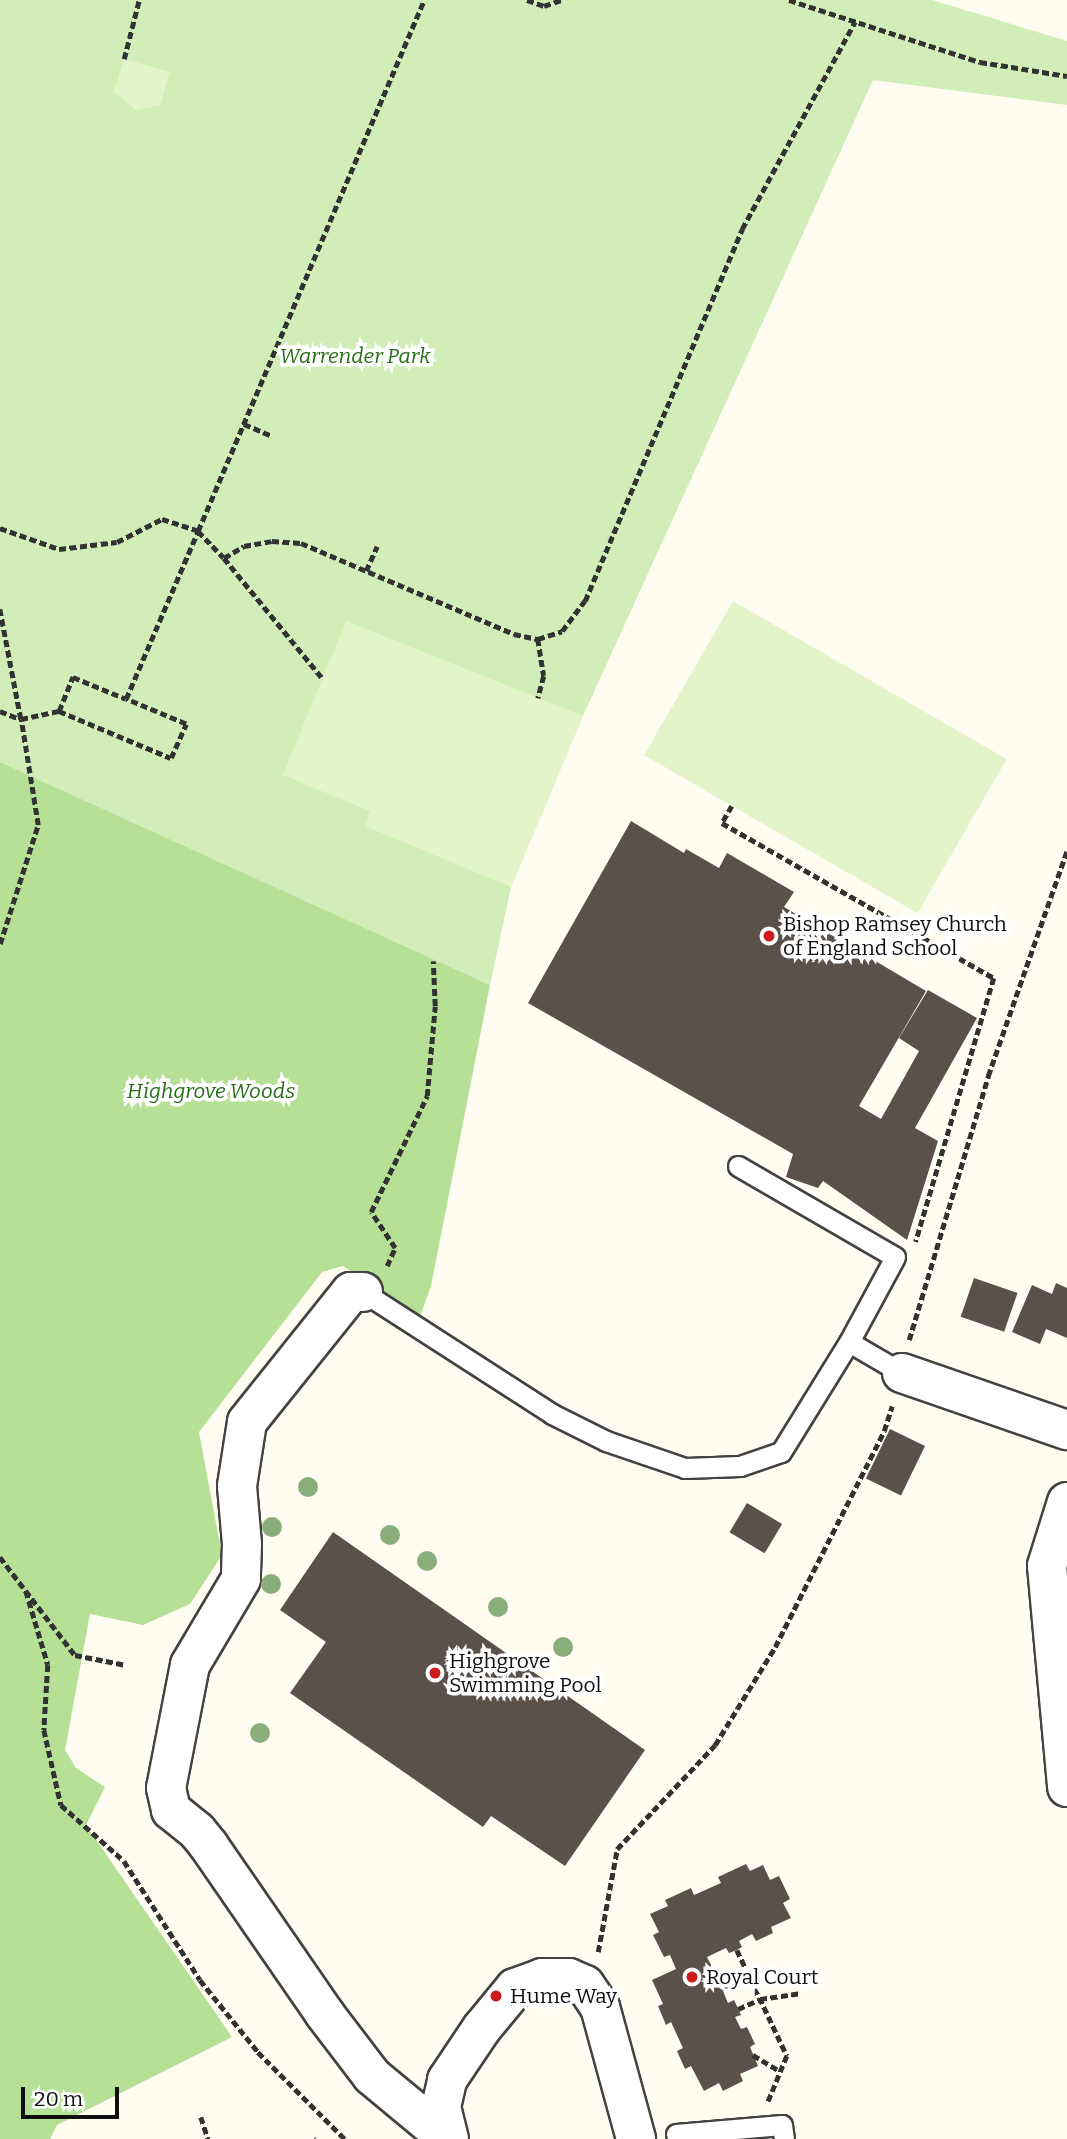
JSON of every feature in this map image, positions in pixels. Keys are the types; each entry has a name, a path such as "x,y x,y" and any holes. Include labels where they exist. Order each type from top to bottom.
{"street":[{"path":"363,1292 351,1292 247,1422 237,1486 242,1544 241,1579 190,1665 166,1788 172,1810 197,1830 324,2013 372,2076 448,2139"},
{"path":"902,1373 1067,1430"},
{"path":"1067,1502 1047,1566 1067,1787"},
{"path":"448,2139 442,2107 447,2080 482,2028 515,1988 542,1978 569,1978 585,1985 600,2007 636,2139"},
{"path":"389,2090 424,2089 447,2080"}],"lane":[{"path":"363,1292 552,1414 606,1441 685,1468 740,1466 781,1452 849,1342 895,1257 738,1166"},
{"path":"849,1342 902,1373"},
{"path":"676,2134 778,2133"}],"path":[{"path":"124,59 139,0"},
{"path":"126,699 424,0"},
{"path":"527,0 544,6 561,0"},
{"path":"789,0 980,62 1067,76"},
{"path":"224,558 244,546 272,541 300,543 514,634 538,639 562,631 585,601 742,229 855,22"},
{"path":"244,424 272,436"},
{"path":"0,528 59,549 117,542 162,519 198,531 224,558 323,679"},
{"path":"366,571 377,546"},
{"path":"0,610 38,825 0,944"},
{"path":"538,639 544,676 538,698"},
{"path":"0,711 21,719 59,711 171,758 186,724 73,677 59,711"},
{"path":"732,806 722,823 994,978 914,1250 895,1257"},
{"path":"585,1985 595,1968 617,1849 715,1745 775,1647 884,1431 988,1076 1067,851"},
{"path":"363,1292 387,1266 395,1248 371,1212 427,1096 435,1006 432,961"},
{"path":"0,1557 75,1655 126,1665"},
{"path":"26,1591 48,1665 44,1730 61,1805 124,1861 200,1980 258,2052 345,2139"},
{"path":"737,1950 787,2056 768,2097 778,2133"},
{"path":"738,2009 761,1999 802,1993"},
{"path":"753,2055 780,2071"},
{"path":"201,2117 208,2139"}],"green space":[{"name":"Warrender Park","path":"0,0 932,0 1067,41 1067,105 873,80 583,716 511,887 490,985 0,762"},
{"path":"124,59 170,72 160,105 136,110 114,92"},
{"path":"733,601 1007,759 918,913 644,755"},
{"path":"346,621 583,716 511,887 365,826 370,811 283,775"},
{"name":"Highgrove Woods","path":"0,762 490,985 431,1286 419,1319 343,1266 322,1272 199,1432 222,1555 190,1604 143,1625 90,1614 65,1750 76,1768 105,1787 86,1825 232,2037 57,2125 50,2139 0,2139"}],"building":[{"path":"631,821 684,853 686,849 719,868 727,853 794,892 784,907 926,991 859,1106 881,1119 919,1051 899,1038 928,990 977,1018 915,1128 938,1141 907,1240 823,1181 818,1188 786,1177 793,1154 528,1003"},
{"path":"974,1278 1017,1293 1004,1332 961,1317"},
{"path":"1056,1283 1067,1288 1067,1338 1046,1329 1040,1344 1012,1332 1032,1285 1052,1294"},
{"path":"890,1429 925,1446 901,1496 866,1478"},
{"path":"747,1503 782,1524 765,1553 729,1532"},
{"path":"333,1532 645,1750 565,1866 491,1816 483,1827 290,1693 326,1642 280,1610"},
{"name":"Royal Court","path":"746,1864 750,1871 763,1865 770,1880 779,1876 790,1899 783,1903 791,1918 771,1927 773,1933 756,1941 752,1934 739,1941 742,1947 737,1950 729,1953 726,1948 707,1957 715,1973 721,1970 729,1987 723,1991 728,2003 734,2000 741,2015 735,2017 741,2029 747,2027 755,2044 750,2047 758,2066 740,2074 743,2081 723,2091 719,2083 704,2091 691,2066 685,2069 677,2051 683,2048 671,2022 666,2025 658,2006 663,2004 652,1980 676,1969 670,1955 664,1957 653,1935 659,1932 650,1914 668,1906 665,1900 691,1888 694,1895 721,1883 718,1877"}],"place":[{"name":"Bishop Ramsey Church of England School","path":"769,936"},
{"name":"Highgrove Swimming Pool","path":"435,1673"},
{"name":"Royal Court","path":"692,1977"},
{"name":"Hume Way","path":"496,1996"}]}
